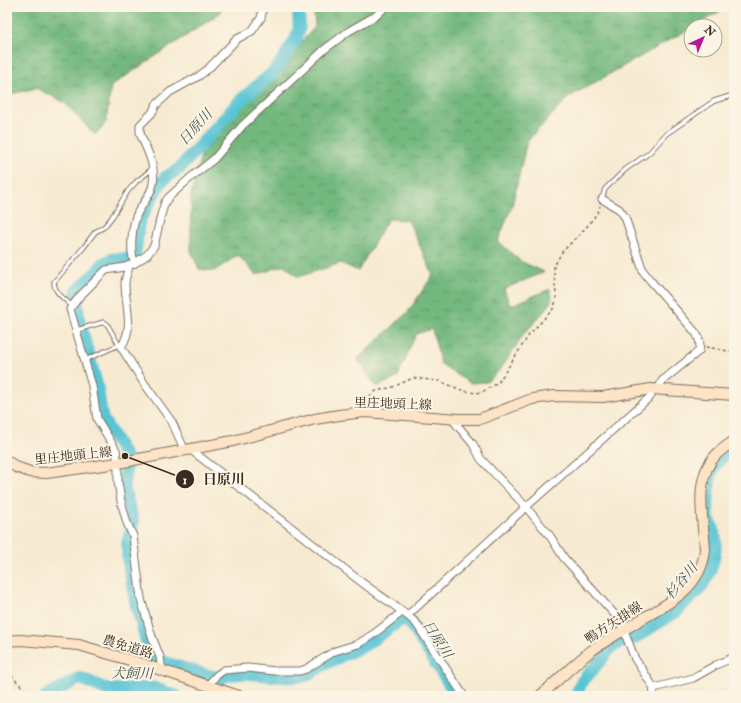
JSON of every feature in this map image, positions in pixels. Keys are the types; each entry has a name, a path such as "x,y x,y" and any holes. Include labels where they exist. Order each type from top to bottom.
{"main road":[{"name":"里庄地頭上線","path":"7,461 16,467 30,472 46,473 124,462 261,435 285,427 339,414 365,412 452,419 480,419 532,399 554,396 603,397 654,390 734,395"},
{"name":"鴨方矢掛線","path":"540,696 591,651 625,632 674,600 689,587 704,558 705,549 702,504 703,481 706,470 716,454 734,441"},
{"name":"農免道路","path":"7,641 21,640 79,645 143,664 162,668 238,696"}],"street":[{"path":"263,7 261,18 252,30 237,39 208,69 199,76 170,92 156,105 152,113 140,125 140,132 151,159 153,182 152,189 136,214 134,221 132,260 125,283 128,326 126,341 120,346 172,422 188,450 295,529 361,582 405,613 416,623 464,696"},
{"path":"162,668 142,599 133,536 121,501 118,482 124,462 97,419 92,386 80,330 70,309 106,270 147,254 154,246 161,215 165,202 169,197 214,159 242,126 325,49 349,31 377,15 384,7"},
{"path":"212,686 217,675 224,670 248,668 275,671 300,671 306,669 335,651 353,646 364,640 405,613 651,396 662,381 699,351 700,339 696,333 644,271 625,217 619,209 602,199"},
{"path":"452,419 473,444 481,459 526,507 550,536 564,558 613,612 625,632 635,659 653,692 693,678 734,657"}],"lane":[{"path":"602,199 605,189 626,169 649,153 666,134 714,101 722,97 734,95"},
{"path":"75,302 57,293 54,287 54,282 84,248 95,232 104,227 122,203 128,191 136,182 152,169"},
{"path":"80,330 104,322 107,324 120,346 86,360"}],"path":[{"path":"358,404 376,391 393,387 414,378 439,381 464,391 475,393 482,392 498,383 529,335 553,309 556,301 554,266 562,252 585,229 598,212 602,199"},
{"path":"700,346 734,352"},
{"path":"7,672 24,689 26,696"}],"green space":[{"path":"7,7 221,7 220,13 111,86 106,122 95,135 64,102 36,88 7,95"},
{"path":"318,7 334,9 336,7 728,7 708,18 683,18 683,33 569,97 527,141 512,206 498,241 520,261 544,272 504,289 510,306 550,289 552,298 549,306 523,335 501,369 487,382 470,383 441,364 432,329 416,334 397,378 376,387 358,359 408,312 433,275 408,220 388,219 358,271 341,263 298,277 284,265 256,275 238,255 214,271 199,269 191,251 191,195 202,151 244,105 280,73 301,42 315,27 314,11"}],"waterway":[{"name":"日原川","path":"299,7 299,29 296,39 276,70 240,101 179,169 165,178 159,185 139,220 135,253 129,258 113,259 104,263 77,291 76,297 79,321 97,386 102,418 127,461 123,486 133,522 128,542 128,558 136,604 149,649 155,658 169,664 221,678 228,675 244,673 287,677 304,676 330,661 365,645 399,621 406,619 411,624 457,696"},
{"name":"杉谷川","path":"576,696 581,683 612,646 634,638 677,611 703,584 711,566 715,546 715,536 708,519 708,488 710,478 717,462 724,455 734,449"},
{"name":"犬飼川","path":"46,696 80,678 108,690 153,688 176,696"},
{"name":"犬飼川","path":"211,696 216,683 221,678"}],"place":[{"name":"日原川","path":"125,456"}]}
